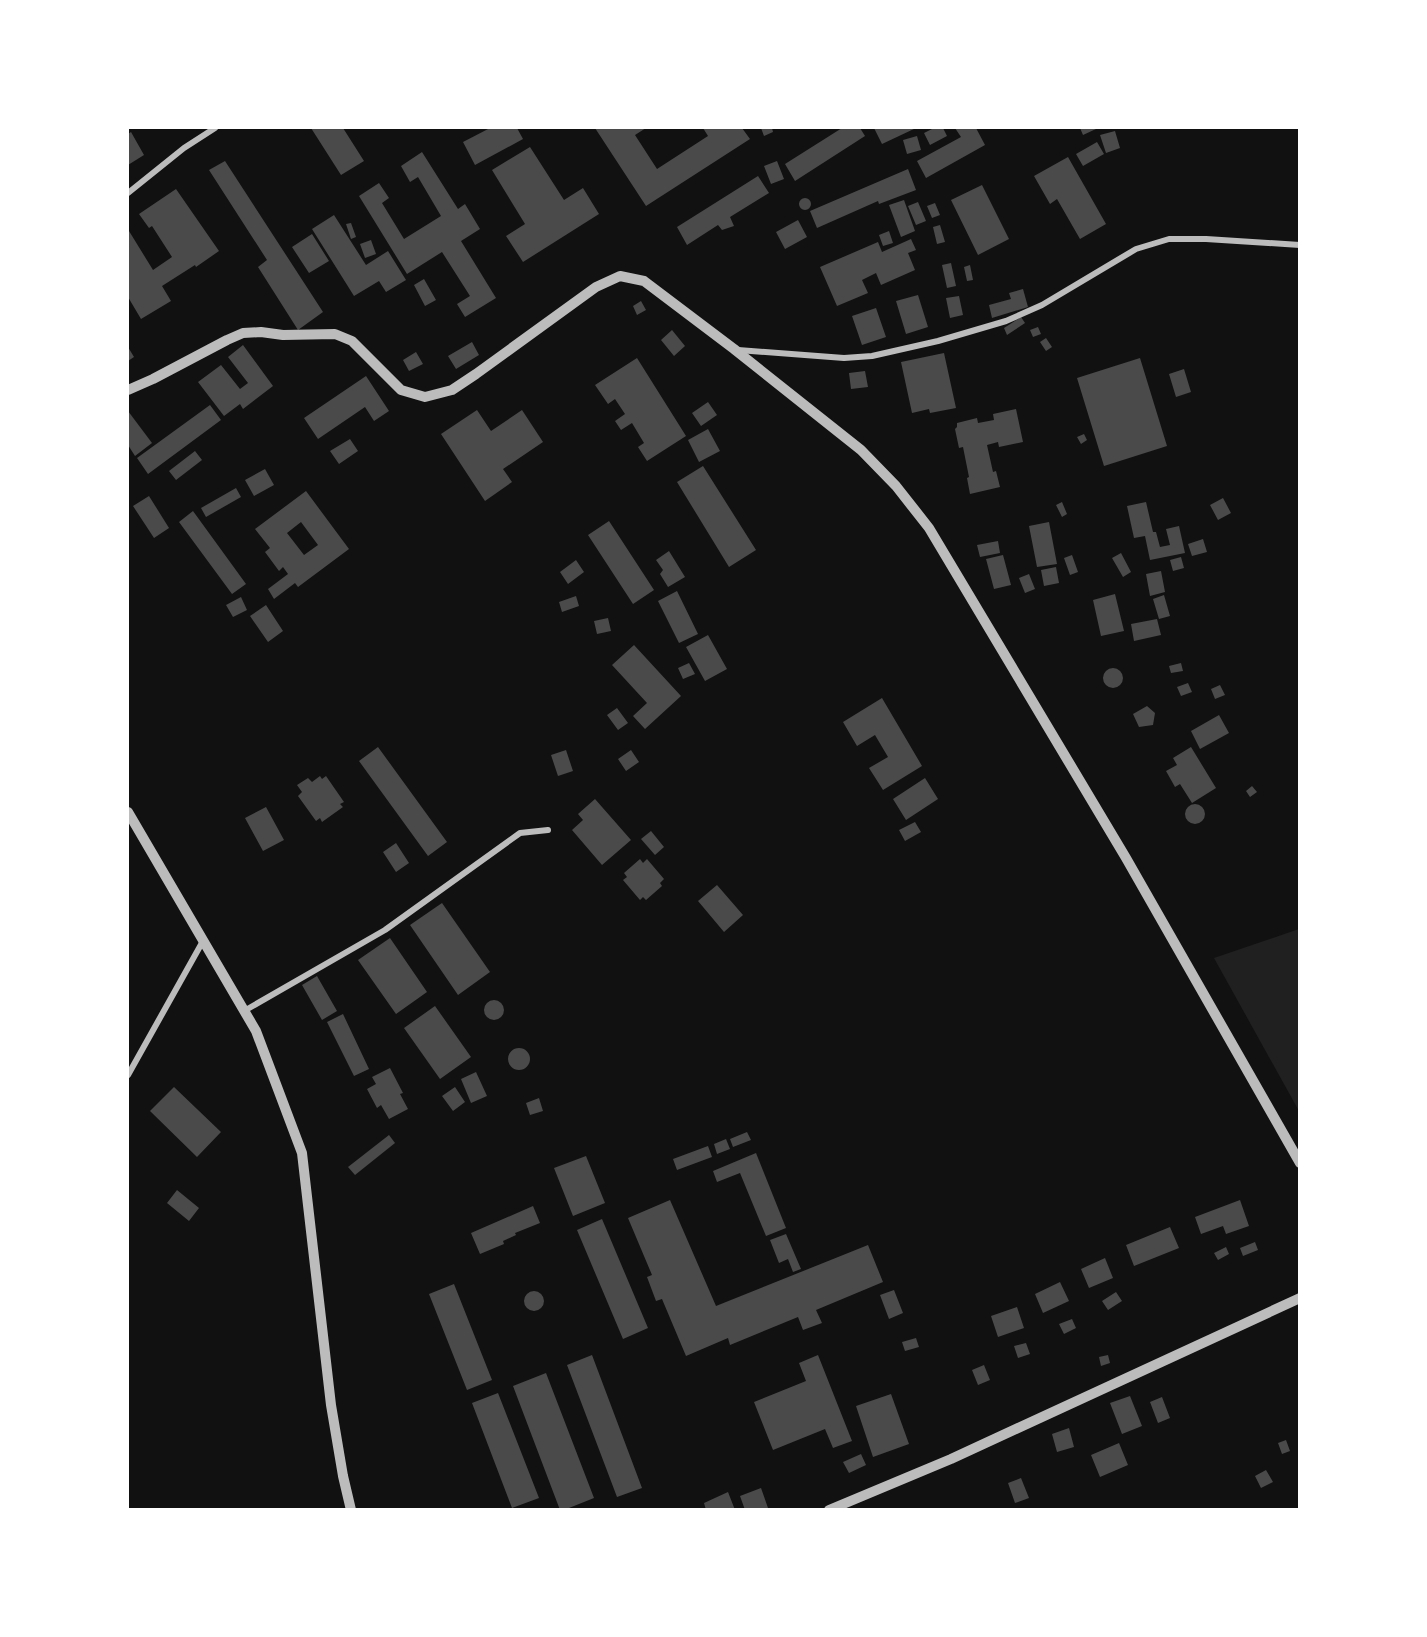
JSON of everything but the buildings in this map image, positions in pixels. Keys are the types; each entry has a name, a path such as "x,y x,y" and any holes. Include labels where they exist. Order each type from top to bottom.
{"street":[{"path":"128,193 184,148 216,128"},
{"path":"734,349 844,358 872,356 938,341 1005,321 1042,305 1136,249 1169,239 1206,238 1299,244"},
{"path":"128,390 243,333 261,332 283,335 335,334 352,341 401,390 425,397 452,390 596,287 620,276 644,281 861,450 896,486 929,528 1126,858 1299,1163"},
{"path":"128,812 256,1031 302,1153 330,1405 351,1509"},
{"path":"244,1011 385,930 520,832 548,830"},
{"path":"128,1074 203,941"},
{"path":"829,1509 951,1459 1299,1298"}],"shaded area":[{"path":"1300,929 1299,1111 1214,958"}]}
